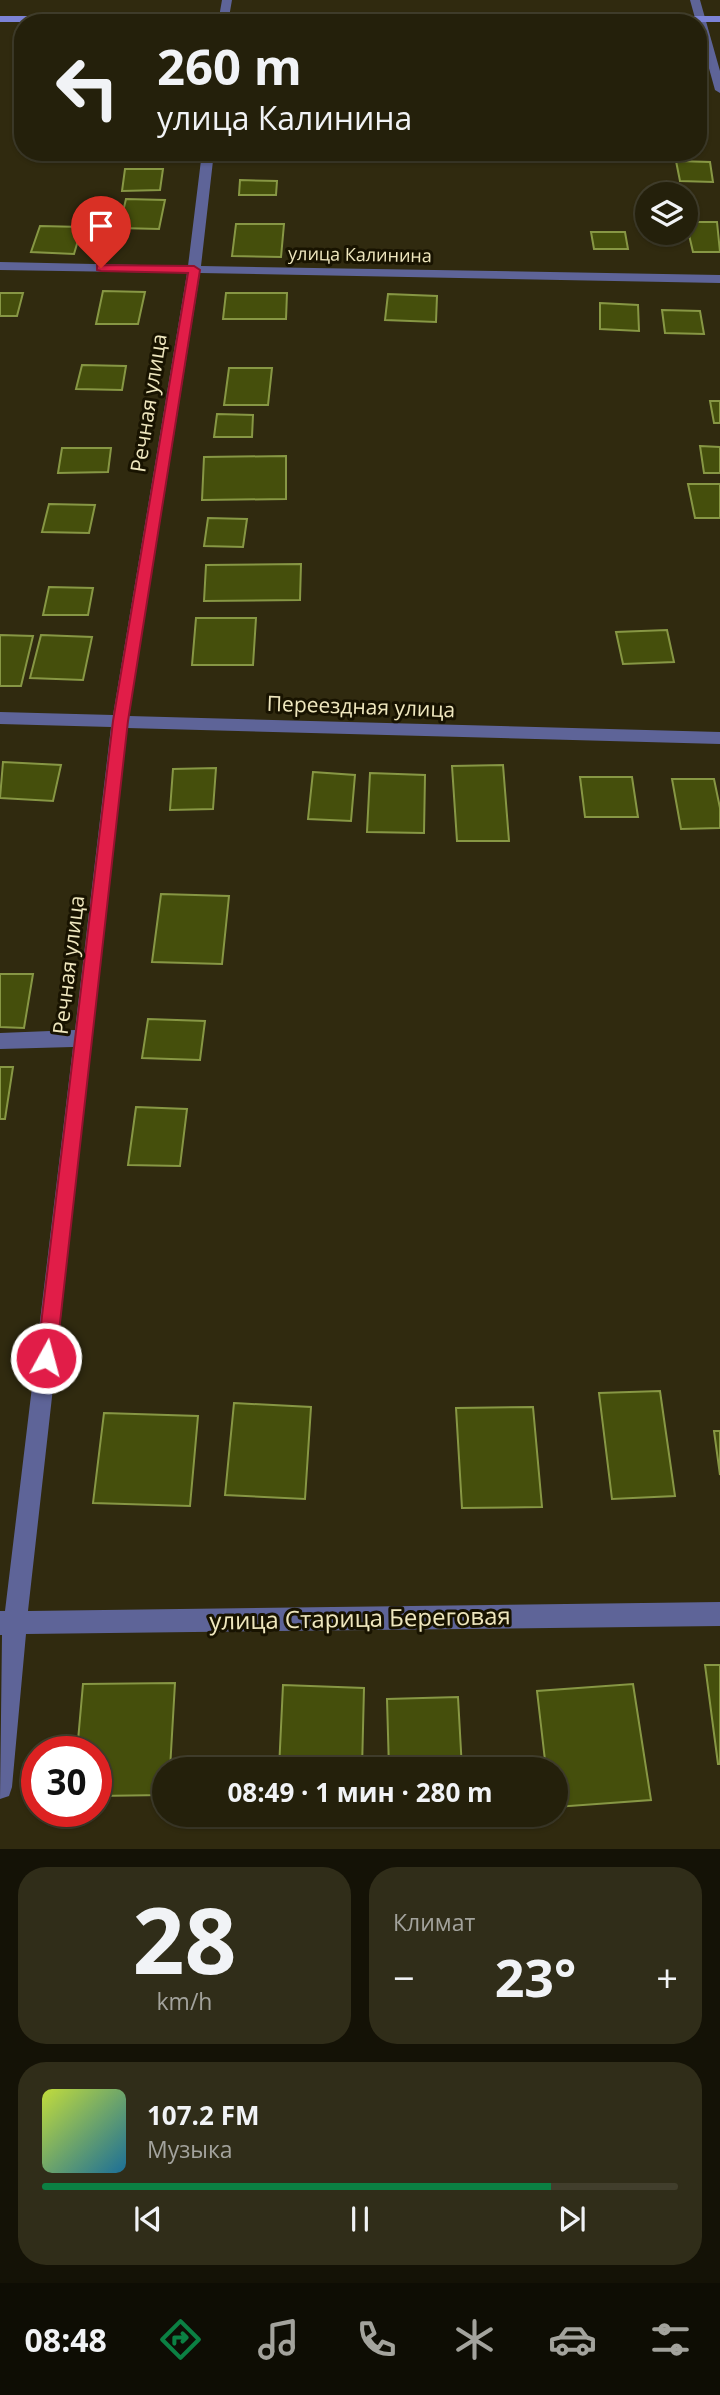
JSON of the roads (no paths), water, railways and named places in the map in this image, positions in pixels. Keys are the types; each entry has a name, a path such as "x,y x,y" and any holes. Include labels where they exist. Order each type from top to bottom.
{"street":[{"path":"707,46 720,90"},
{"name":"Речная улица","path":"0,1787 8,1624 83,1038 120,721 194,270 207,161"},
{"name":"улица Калинина","path":"0,266 720,279"},
{"name":"Переездная улица","path":"0,718 720,738"},
{"path":"0,1041 83,1038"},
{"name":"улица Старица Береговая","path":"8,1624 720,1614"}]}
